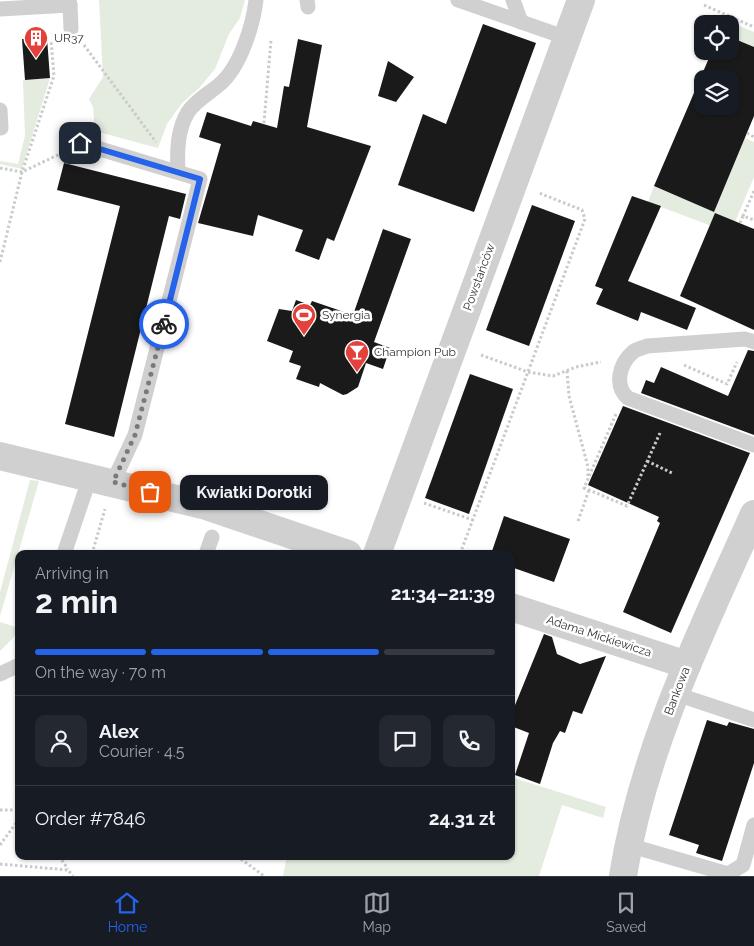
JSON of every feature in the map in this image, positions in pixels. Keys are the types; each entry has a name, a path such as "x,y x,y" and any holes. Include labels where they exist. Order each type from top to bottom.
{"street":[{"name":"Powstańców","path":"378,550 581,0"},
{"path":"0,456 206,506 336,550"},
{"name":"Bankowa","path":"623,876 628,845 647,777 676,694 754,514"},
{"name":"Adama Mickiewicza","path":"515,608 687,665"}],"lane":[{"path":"178,172 178,148 182,125 188,111 221,84 234,68 243,48 256,0"},
{"path":"458,0 567,38"},
{"path":"513,0 521,22"},
{"path":"0,9 69,3 71,29"},
{"path":"0,110 1,128"},
{"path":"66,550 101,480 135,435 200,179 80,143"},
{"path":"754,342 745,339 648,346 633,351 625,362 619,385 624,395 754,445"},
{"path":"207,550 212,537"},
{"path":"0,674 15,667"},
{"path":"676,694 754,720"},
{"path":"628,845 728,874 743,865 754,825"}],"path":[{"path":"704,5 754,27"},
{"path":"0,262 22,172 54,76 49,6"},
{"path":"71,29 178,172"},
{"path":"264,123 271,35"},
{"path":"747,134 754,137"},
{"path":"0,168 22,172 80,143"},
{"path":"740,224 754,191"},
{"path":"462,550 585,219 582,210 538,193"},
{"path":"743,216 754,220"},
{"path":"479,354 528,372 553,376 599,362 625,362"},
{"path":"567,371 569,396 588,467 588,478"},
{"path":"624,395 584,488 627,506 669,413"},
{"path":"647,461 672,473"},
{"path":"92,550 101,480"},
{"path":"578,521 589,490"},
{"path":"417,500 473,520"},
{"path":"0,810 15,810"},
{"path":"0,845 15,824"},
{"path":"62,860 73,876"},
{"path":"242,860 264,876"},
{"path":"0,864 68,870"}],"shaded area":[{"path":"99,0 245,0 240,18 229,34 215,69 199,88 182,103 167,124 158,148 95,131 93,107 89,99 103,77"},
{"path":"739,26 754,32 754,47 739,41"},
{"path":"50,78 22,169 0,164 0,161 18,164 25,136 23,80"},
{"path":"745,138 754,142 754,177 735,222 722,230 648,202 654,186 714,212"},
{"path":"30,480 39,481 19,550 15,550 15,564 0,616 0,592"},
{"path":"0,622 15,627 15,635 0,651"},
{"path":"515,778 606,807 603,818 562,805 539,876 283,876 286,860 515,860"}],"building":[{"path":"483,24 536,43 474,212 398,185 423,114 446,124"},
{"name":"UR37","path":"47,38 50,78 25,80 22,39"},
{"path":"298,39 322,45 307,127 371,146 334,241 327,238 319,260 295,251 303,230 258,215 253,236 198,223 221,144 199,137 207,112 251,126 253,121 277,128 284,86 289,87"},
{"path":"739,41 754,47 754,116 714,212 654,186 694,93 694,115 739,115 739,70 704,70 708,60 739,60"},
{"path":"388,61 414,77 396,102 378,96"},
{"path":"64,163 186,194 180,219 169,216 114,437 65,424 120,206 57,190"},
{"path":"632,196 661,206 628,281 696,308 687,330 641,312 638,321 596,304 603,289 595,286"},
{"path":"532,205 575,221 529,346 486,330"},
{"path":"715,213 754,229 754,330 680,296"},
{"path":"383,229 411,239 374,342 390,348 383,369 366,363 358,387 343,395 320,383 319,387 296,379 301,366 289,362 293,351 267,341 279,309 292,311 296,300 310,305 312,301 353,315"},
{"path":"748,350 754,351 754,435 641,393 646,380 654,383 661,367 728,396"},
{"path":"470,374 513,389 469,514 425,498"},
{"path":"623,406 750,453 671,633 623,612 660,523 657,521 659,517 588,485"},
{"path":"504,516 570,539 554,582 515,568 515,550 492,550"},
{"path":"544,634 552,637 557,654 580,664 606,656 582,714 573,711 565,733 560,731 553,743 540,784 515,775 529,733 515,728 515,705"},
{"path":"707,720 727,726 729,722 754,729 754,763 722,861 696,853 699,845 669,835"}],"way so far":[{"path":"150,492 113,482 135,435 164,324"}],"place":[{"name":"UR37","path":"36,59"},
{"name":"Synergia","path":"304,336"},
{"name":"Champion Pub","path":"357,373"},
{"name":"Kwiatki Dorotki","path":"150,492"}],"route":[{"path":"80,143 200,179 164,324"}]}
